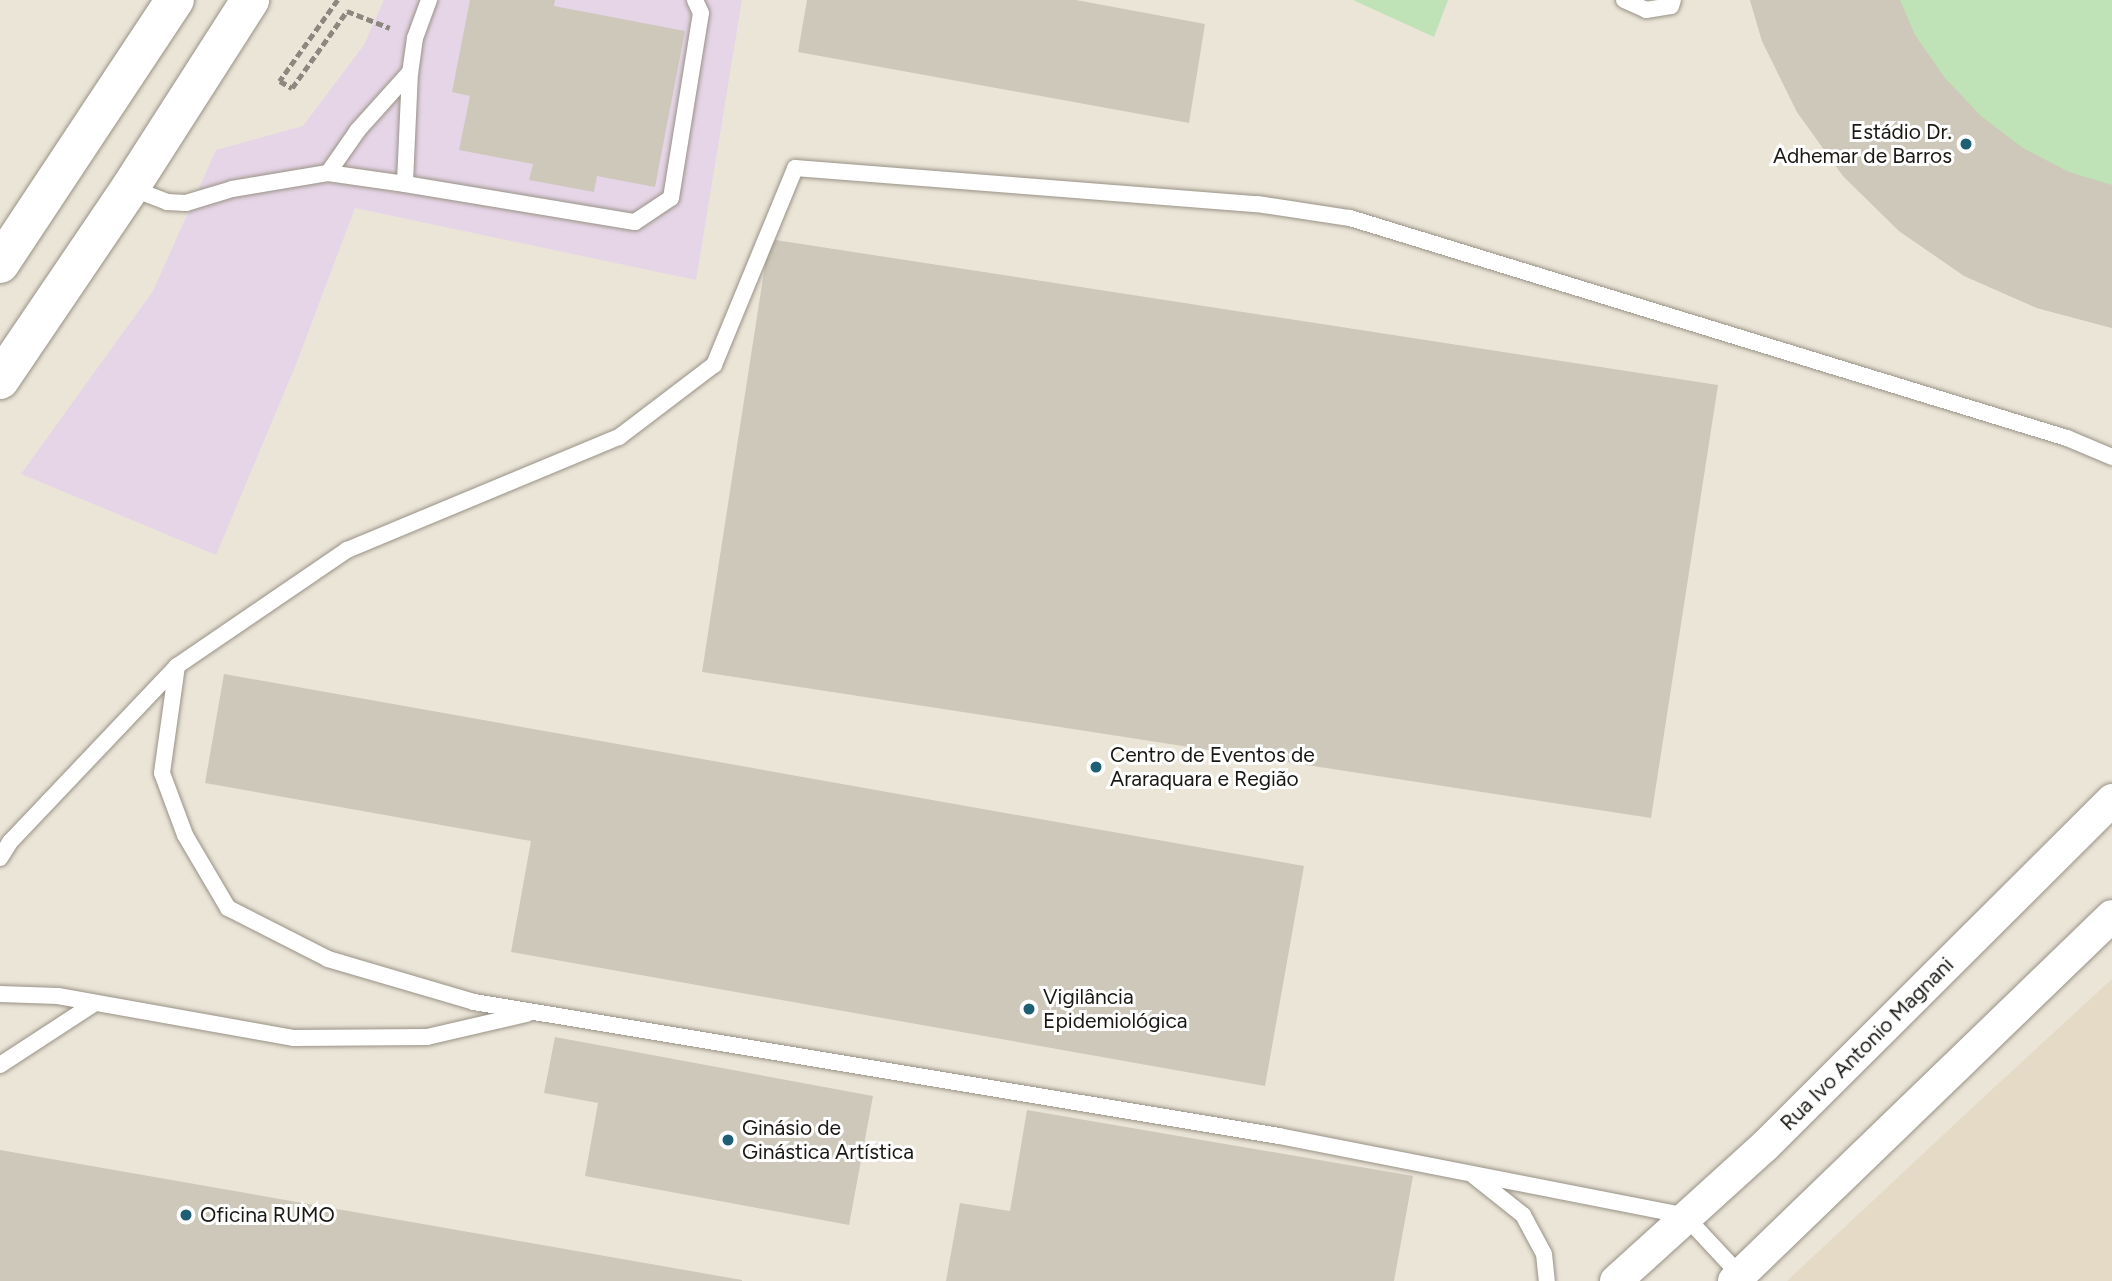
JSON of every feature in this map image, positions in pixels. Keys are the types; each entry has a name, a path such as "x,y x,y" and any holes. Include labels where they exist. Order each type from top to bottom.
{"main road":[{"path":"0,264 175,0"},
{"path":"0,380 130,188 250,0"}],"street":[{"name":"Rua Ivo Antonio Magnani","path":"1616,1281 1765,1146 2112,800"},
{"path":"1737,1278 2112,916"}],"lane":[{"path":"405,184 410,72 415,38 429,0"},
{"path":"130,188 167,202 186,203 232,189 328,173 635,222 671,198 701,13 695,0"},
{"path":"1624,0 1646,10 1671,6 1673,0"},
{"path":"328,173 358,130 410,72"},
{"path":"0,859 10,842 177,666 347,550 619,437 714,365 795,168 1257,204 1350,218 2067,438 2112,457"},
{"path":"177,666 162,774 185,835 228,908 328,959 474,1002 1279,1136 1685,1216 1737,1278"},
{"path":"0,995 58,996 294,1038 427,1037 536,1012"},
{"path":"0,1065 95,1003"},
{"path":"1472,1174 1523,1215 1544,1254 1547,1281"}],"path":[{"path":"338,0 280,81 292,88 348,11 415,38"}],"shaded area":[{"path":"384,0 742,0 696,280 355,208 297,362 216,555 21,474 153,291 216,150 303,126 364,45"},
{"path":"2112,979 2112,1281 1787,1281 1988,1093"}],"green space":[{"path":"1353,0 1448,0 1434,37"},
{"name":"Estádio Dr. Adhemar de Barros","path":"1750,0 2112,0 2112,328 2037,308 1965,276 1899,231 1843,176 1797,112 1762,41"}],"building":[{"path":"470,0 555,0 554,6 685,31 655,187 597,176 594,192 529,180 533,164 459,150 470,96 452,92"},
{"path":"807,0 1076,0 1205,24 1189,123 798,52"},
{"name":"Estádio Dr. Adhemar de Barros","path":"1750,0 1900,0 1915,35 1945,78 1981,116 2023,148 2069,172 2112,185 2112,328 2037,308 1964,276 1899,231 1843,176 1797,112 1762,41"},
{"path":"769,239 1718,385 1651,818 702,672"},
{"path":"224,674 1304,866 1265,1086 511,952 531,841 205,783"},
{"name":"Ginásio de Ginástica Artística","path":"555,1037 873,1096 849,1225 585,1176 598,1103 544,1093"},
{"path":"1027,1110 1413,1176 1394,1281 946,1281 960,1203 1010,1211"},
{"name":"Oficina RUMO","path":"0,1150 742,1280 742,1281 0,1281"}],"place":[{"name":"Estádio Dr. Adhemar de Barros","path":"1966,144"},
{"name":"Centro de Eventos de Araraquara e Região","path":"1096,767"},
{"name":"Vigilância Epidemiológica","path":"1029,1009"},
{"name":"Ginásio de Ginástica Artística","path":"728,1140"},
{"name":"Oficina RUMO","path":"186,1215"}]}
